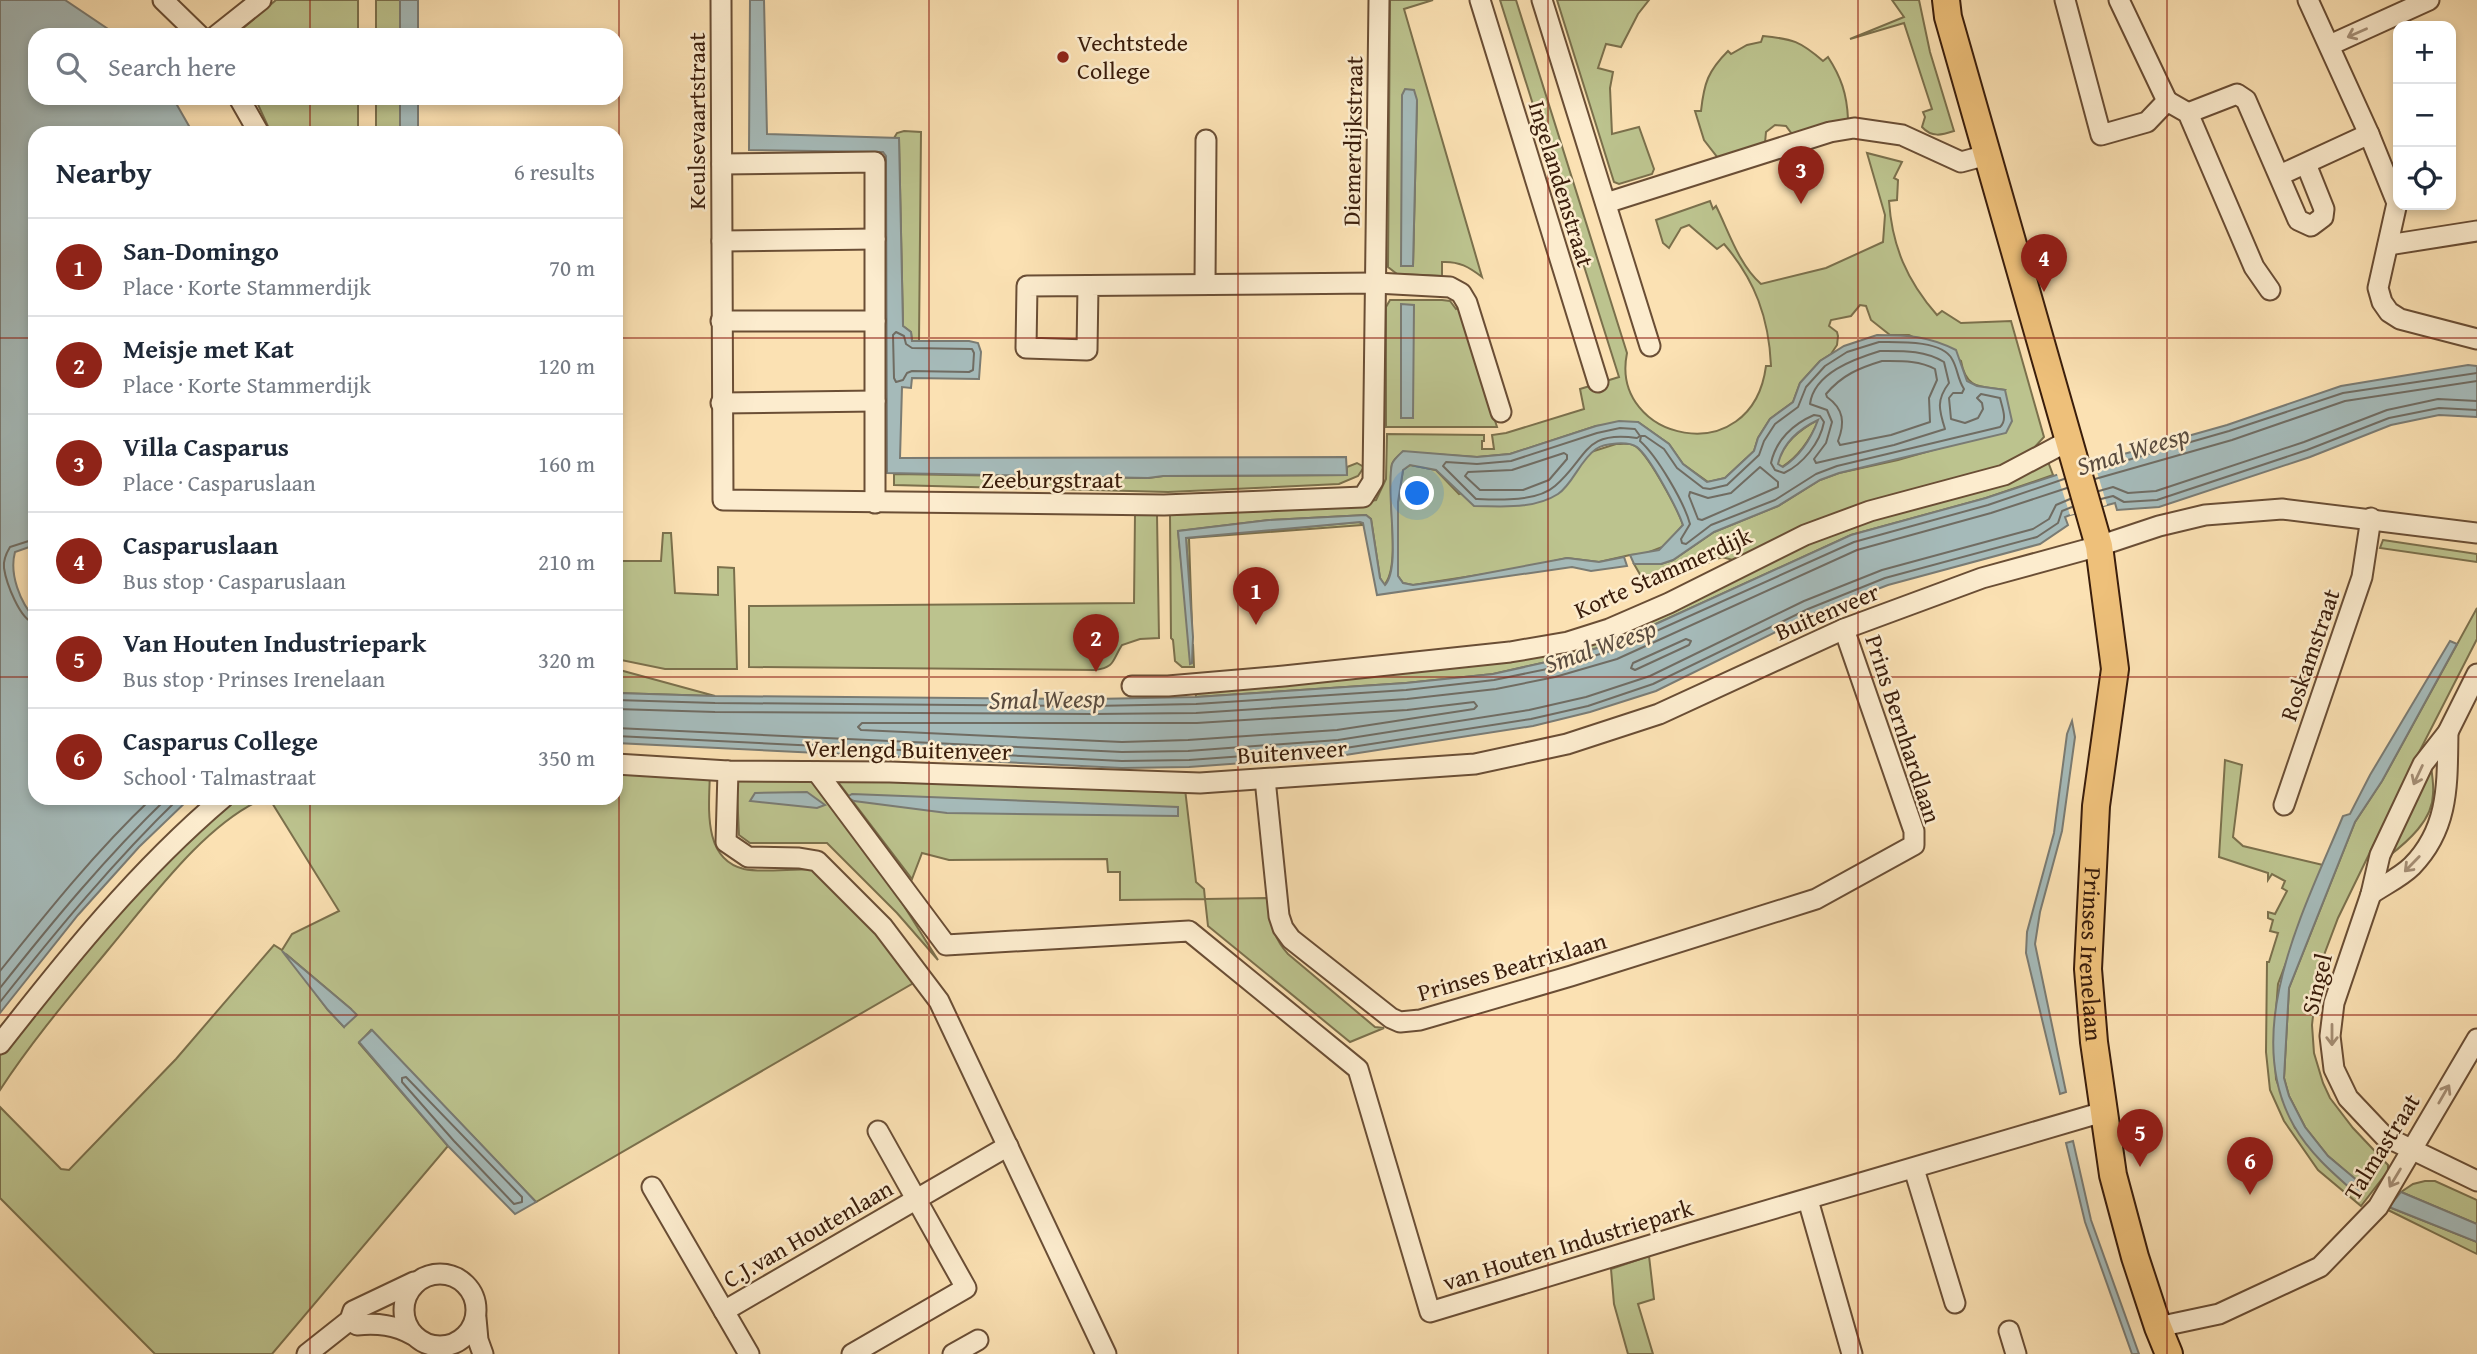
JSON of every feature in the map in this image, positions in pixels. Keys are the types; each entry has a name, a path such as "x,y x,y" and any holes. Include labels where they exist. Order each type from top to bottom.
{"main road":[{"name":"Prinses Irenelaan","path":"1946,0 1948,17 2099,546 2115,669 2096,806 2088,968 2103,1112 2113,1175 2135,1257 2169,1354"}],"street":[{"path":"163,0 193,28"},
{"path":"226,28 261,0"},
{"name":"Keulsevaartstraat","path":"721,0 723,500"},
{"name":"Diemerdijkstraat","path":"1373,481 1379,0"},
{"name":"Ingelandenstraat","path":"1480,0 1598,382"},
{"path":"1542,0 1650,346"},
{"path":"2065,0 2101,135 2147,122 2167,101"},
{"path":"2119,0 2167,101 2188,113 2254,267 2270,290"},
{"path":"2308,0 2397,203 2378,288 2382,302 2389,312 2400,319 2477,338"},
{"path":"2330,45 2429,0"},
{"path":"2188,113 2237,94 2246,100 2298,220 2311,226 2323,217 2324,209 2306,164"},
{"path":"243,105 255,126"},
{"path":"1606,203 1830,132 1854,128 1902,135 1961,162 1987,155"},
{"path":"2280,175 2369,134"},
{"path":"1205,284 1206,140"},
{"path":"722,164 875,162 875,503"},
{"path":"2388,245 2477,231"},
{"name":"Keulsevaartstraat","path":"722,241 875,239"},
{"path":"1088,286 1087,349 1026,348 1027,286 1376,283 1450,287 1461,293 1467,303 1501,412"},
{"path":"721,321 875,321"},
{"path":"721,402 875,401"},
{"name":"Korte Stammerdijk","path":"1132,686 1283,676 1510,652 1568,642 1609,629 1670,603 1805,535 1870,511 2004,475 2072,448"},
{"name":"Zeeburgstraat","path":"723,500 1164,505 1363,497 1373,481"},
{"name":"Buitenveer","path":"1200,783 1475,764 1567,744 1659,714 1843,629 1982,578 2205,515 2282,509 2477,533"},
{"name":"Roskamstraat","path":"2284,805 2362,577 2371,518"},
{"name":"Prins Bernhardlaan","path":"1843,629 1914,831 1914,845"},
{"name":"Singel","path":"2477,674 2448,732 2423,764 2380,855 2371,894 2334,1003 2330,1036 2334,1069 2348,1098 2384,1136 2477,1181"},
{"name":"Singel","path":"2371,894 2412,867 2436,834 2447,794 2448,732"},
{"name":"Verlengd Buitenveer","path":"623,764 728,771 890,772 1200,783"},
{"path":"728,771 726,842 748,857 817,861 883,927 939,1001 1106,1354"},
{"name":"van Houten Industriepark","path":"817,772 946,945 1189,930 1358,1069 1430,1312 2103,1112"},
{"name":"Prinses Beatrixlaan","path":"1265,779 1279,916 1283,929 1291,939 1391,1018 1400,1021 1420,1020 1572,976 1816,899 1914,845"},
{"path":"0,1044 94,928 177,839 215,805"},
{"name":"Talmastraat","path":"2158,1327 2218,1314 2320,1266 2378,1207 2477,1039"},
{"name":"C.J.van Houtenlaan","path":"852,1354 966,1288 878,1131"},
{"name":"C.J.van Houtenlaan","path":"724,1311 1007,1146"},
{"path":"1914,1169 1955,1303"},
{"name":"C.J.van Houtenlaan","path":"652,1188 749,1354"},
{"path":"1808,1200 1852,1354"},
{"path":"307,1354 350,1320 353,1311 438,1273 458,1278 472,1293 478,1340 483,1354"},
{"path":"413,1335 407,1326 403,1306 406,1296 418,1280"},
{"path":"350,1320 357,1325 374,1323 391,1326 413,1335 437,1350 461,1339 474,1323 476,1313"},
{"path":"2009,1331 2017,1354"},
{"path":"953,1354 978,1340"}],"green space":[{"path":"276,0 358,0 358,28 243,28"},
{"path":"376,0 400,0 400,28 376,28"},
{"path":"1390,0 1433,0 1404,9 1482,277 1454,263 1442,262 1442,276 1397,274 1388,267","holes":["1417,100 1413,266 1402,266"]},
{"path":"1500,0 1516,0 1627,353 1627,383 1639,407 1659,424 1684,433 1711,432 1736,421 1755,400 1766,366 1771,366 1767,332 1758,300 1744,272 1724,244 1717,249 1689,225 1681,228 1669,248 1663,243 1656,220 1710,201 1713,209 1716,206 1741,258 1761,284 1826,268 1883,242 1885,215 1867,153 1902,162 1894,178 1898,180 1897,200 1889,201 1894,233 1909,276 1937,315 1942,311 1961,323 2011,321 2044,437 2032,450 2010,464 1740,562 1722,557 1672,577 1642,578 1634,564 1661,564 1673,560 1714,532 1778,506 1820,480 1957,443 2005,390 1976,385 1967,377 1961,361 1909,335 1890,335 1871,320 1866,306 1860,305 1851,316 1831,320 1829,326 1838,336 1837,345 1831,354 1820,361 1800,383 1793,402 1770,419 1758,438 1754,451 1725,478 1708,482 1683,464 1669,444 1638,422 1596,426 1510,454 1477,457 1403,452 1392,464 1392,562 1384,585 1380,578 1371,519 1366,515 1269,520 1178,531 1194,667 1182,667 1175,661 1171,638 1170,515 1329,508 1376,500 1386,479 1387,434 1484,435 1482,449 1494,449 1492,435 1584,409 1580,389 1619,377"},
{"path":"1557,0 1649,0 1638,14 1621,47 1606,44 1598,68 1613,72 1610,88 1612,134 1639,127 1654,169 1652,174 1619,184 1614,182"},
{"path":"1892,0 1919,0 1930,52 1954,131 1933,134 1922,127 1925,117 1923,112 1932,109 1904,23 1850,39 1904,17"},
{"path":"1763,36 1796,42 1823,61 1828,57 1842,86 1848,119 1792,134 1786,126 1775,125 1766,132 1765,143 1718,158 1704,140 1695,111 1701,111 1708,78 1721,58 1728,51 1731,54 1747,45 1761,42"},
{"path":"258,105 358,105 358,126 268,126"},
{"path":"376,105 400,105 400,126 376,126"},
{"path":"921,132 919,341 912,341 911,332 903,326 899,139 894,138 897,133"},
{"path":"1390,300 1442,300 1450,301 1456,309 1460,307 1497,427 1386,427 1386,307","holes":["1402,304 1413,418 1401,417"]},
{"path":"1819,419 1800,452 1782,467 1777,464 1793,437"},
{"path":"1616,444 1631,444 1639,449 1675,507 1683,525 1665,546 1644,554 1599,562 1567,558 1518,569 1413,585 1403,583 1398,576 1398,502 1403,470 1410,465 1436,470 1459,494"},
{"path":"2047,459 2053,475 1986,498 1851,535 1612,644 1493,674 1406,683 1196,697 1195,687 1533,653 1801,545"},
{"path":"1357,463 1364,467 1358,476 1339,484 1168,492 894,485 894,474 1148,478 1347,475 1347,467"},
{"path":"1135,514 1157,515 1159,638 1140,639 1122,645 1113,662 1107,667 1095,670 749,667 749,606 1134,603"},
{"path":"1359,522 1363,525 1189,538 1192,626 1186,538"},
{"path":"663,533 671,533 675,593 718,595 718,567 734,568 737,669 665,669 623,660 623,561 661,561"},
{"path":"2383,540 2477,554 2477,562 2380,548"},
{"path":"2477,608 2477,639 2338,918 2318,971 2312,1025 2314,1053 2323,1083 2330,1098 2353,1128 2388,1165 2388,1171 2361,1206 2318,1170 2284,1121 2270,1090 2266,1052 2267,962 2278,933 2270,931 2273,920 2268,918 2268,912 2275,914 2287,891 2282,888 2285,881 2272,874 2268,880 2268,873 2219,857 2225,760 2242,765 2233,837 2243,846 2323,865 2278,984 2274,1038 2276,1079 2295,1128 2364,1187 2328,1156 2305,1127 2289,1096 2284,1078 2289,988 2355,822 2382,781"},
{"path":"623,671 715,696 623,693"},
{"path":"623,763 710,768 709,812 714,841 720,853 730,863 744,869 816,869 853,904 917,981 536,1202 371,1030 359,1043 448,1146 272,1354 155,1354 0,1198 0,1107 61,1169 69,1170 176,1059 274,945 282,950 292,934 339,911 273,805 623,805","holes":["286,954 351,1009 344,1027 328,1010"]},
{"path":"2431,766 2433,791 2429,813 2411,837 2389,856"},
{"path":"736,769 807,772 875,860 938,960 897,913 827,843 750,843 739,835"},
{"path":"832,774 1185,789 1196,882 1204,889 1205,899 1120,900 1120,872 1108,872 1107,859 949,860 922,853 912,879"},
{"path":"212,805 252,805 221,825 180,865 52,1018 0,1090 0,1054 103,923"},
{"path":"1267,898 1275,935 1288,954 1375,1027 1384,1028 1350,1042 1208,926 1205,899"},
{"path":"2435,1181 2477,1200 2477,1224 2401,1192 2413,1184"},
{"path":"2389,1207 2477,1242 2477,1254 2386,1209"},
{"path":"1649,1256 1654,1299 1638,1304 1653,1354 1628,1354 1614,1304 1611,1269"}],"water":[{"path":"0,0 65,0 107,28 28,28 28,105 177,105 189,126 28,126 28,547 15,552 13,569 20,596 28,608 28,805 183,805 139,847 78,915 0,1013"},
{"path":"400,0 418,0 418,28 400,28"},
{"path":"750,0 764,0 767,134 899,138 903,326 911,332 912,341 969,341 978,343 981,352 979,379 912,378 911,388 902,387 900,458 1346,457 1347,475 1148,478 887,473 886,156 883,152 749,150"},
{"path":"1405,89 1414,90 1417,100 1413,266 1401,266 1402,95"},
{"path":"400,105 418,105 418,126 400,126"},
{"path":"1401,304 1414,305 1413,418 1401,418"},
{"path":"1877,335 1918,337 1946,345 1956,350 1967,381 1977,386 2005,390 2012,421 2006,433 1839,473 1820,480 1778,506 1714,532 1673,560 1661,564 1634,564 1630,555 1659,550 1683,525 1656,472 1633,445 1605,445 1596,449 1558,494 1538,503 1517,506 1474,506 1436,470 1410,465 1403,470 1398,502 1398,576 1403,583 1413,585 1450,580 1567,558 1599,562 1624,557 1627,566 1591,571 1572,567 1377,595 1363,523 1360,522 1186,538 1193,637 1190,664 1178,531 1269,520 1366,515 1371,519 1380,578 1385,585 1390,575 1393,546 1390,476 1392,464 1403,451 1477,457 1510,454 1596,426 1619,421 1638,422 1669,444 1683,464 1707,482 1725,478 1754,451 1758,438 1770,419 1793,402 1800,383 1820,361 1844,346","holes":["1818,420 1795,458 1783,467 1778,464 1780,456 1793,438"]},
{"name":"Smal Weesp","path":"2468,365 2477,366 2477,417 2439,415 2391,425 2310,457 2159,507 2117,510 2115,503 2070,515 2065,517 2068,525 2040,544 1888,585 1810,615 1656,691 1590,712 1533,726 1339,756 1189,767 1122,768 623,743 623,693 1093,699 1196,697 1406,683 1493,674 1612,644 1851,535 1986,498 2099,461 2227,425 2341,386"},
{"path":"2450,641 2457,644 2382,781 2355,822 2289,988 2284,1078 2289,1096 2305,1127 2328,1156 2365,1187 2359,1196 2315,1155 2294,1126 2279,1089 2273,1050 2276,1009 2284,969 2297,928 2343,816 2350,814 2370,775"},
{"path":"2072,721 2075,737 2062,831 2040,912 2035,944 2066,1092 2060,1094 2026,953 2027,932 2054,833 2067,734"},
{"path":"807,792 825,805 817,808 750,801 755,793"},
{"path":"852,794 1178,807 1178,816 947,813 854,801 847,797"},
{"path":"282,951 351,1009 357,1015 344,1027"},
{"path":"372,1030 536,1202 515,1214 448,1146 359,1042"},
{"path":"2073,1141 2091,1220 2139,1354 2132,1354 2085,1222 2066,1143"},
{"path":"2401,1192 2477,1224 2477,1242 2389,1207"}],"pier":[{"path":"2098,458 2094,462 2107,505 2070,515 2056,471"}],"place":[{"name":"Vechtstede College","path":"1063,57"},
{"name":"Villa Casparus","path":"1801,204"},
{"name":"Casparuslaan","path":"2044,292"},
{"name":"San-Domingo","path":"1256,625"},
{"name":"Meisje met Kat","path":"1096,672"},
{"name":"Van Houten Industriepark","path":"2140,1167"},
{"name":"Casparus College","path":"2250,1195"}]}
